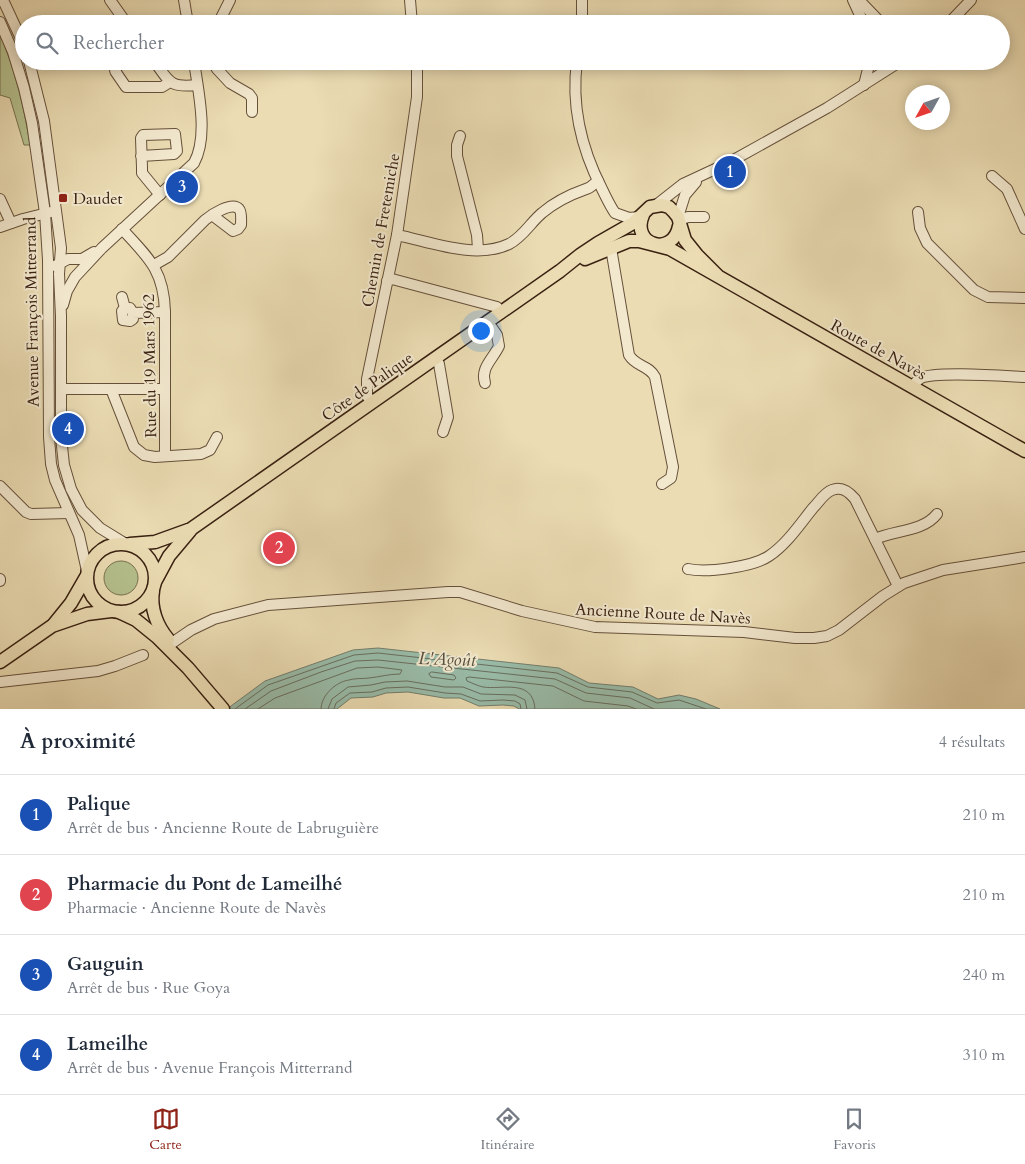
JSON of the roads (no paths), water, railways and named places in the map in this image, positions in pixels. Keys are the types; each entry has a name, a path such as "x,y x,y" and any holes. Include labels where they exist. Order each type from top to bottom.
{"main road":[{"path":"560,271 580,255 624,229 655,206 668,207 679,221 688,244 718,275"},
{"path":"641,216 641,232 649,242 660,245 676,237 679,221"},
{"name":"Route de Navès","path":"560,271 629,241 655,244 675,251 1025,451"},
{"name":"Côte de Palique","path":"154,585 169,556 191,529 370,399 436,358 488,322 499,310 560,271"},
{"name":"Côte de Palique","path":"128,544 155,542 191,529"},
{"path":"0,662 52,626 71,603 86,574 90,561 97,552 106,546 116,543 128,544 139,548 146,555 154,572 152,598 157,620 162,632 172,643 188,668"},
{"path":"86,574 88,588 93,598 101,606 146,627 188,668 223,709"},
{"path":"52,626 87,614 128,611 144,603 154,585"}],"street":[{"path":"3,0 15,26"},
{"path":"110,0 121,15"},
{"path":"184,0 186,15"},
{"path":"222,15 230,0"},
{"path":"410,0 411,15"},
{"path":"582,0 582,15"},
{"path":"853,0 860,15"},
{"path":"859,0 873,15"},
{"path":"957,15 971,0"},
{"name":"Avenue François Mitterrand","path":"0,22 15,59"},
{"name":"Avenue François Mitterrand","path":"18,70 34,132 45,213 56,267 61,316 62,450 66,473 74,496 82,510 92,521 128,544"},
{"name":"Avenue François Mitterrand","path":"31,70 44,121 63,255 56,267 49,449 55,480 81,540 86,574"},
{"path":"115,70 126,87 162,87 170,82"},
{"path":"161,70 170,82 177,86 197,84"},
{"path":"61,316 66,294 75,277 122,229 190,169 199,152 201,127 195,70"},
{"path":"218,70 226,80 249,94 252,98 252,112"},
{"name":"Chemin de Fretemiche","path":"370,399 368,372 397,235 417,97 417,70"},
{"path":"576,70 578,118 582,141 598,181 615,214 629,218 641,216"},
{"path":"864,85 868,70"},
{"path":"655,206 683,184 705,175 819,112 887,70"},
{"path":"460,136 457,156 477,235 478,249"},
{"path":"141,156 143,174 160,195"},
{"path":"679,221 688,189 705,175"},
{"path":"992,176 1007,189 1025,229"},
{"path":"397,235 457,248 491,248 510,243 557,201 588,188 598,181"},
{"path":"0,199 11,223"},
{"path":"0,228 57,210"},
{"path":"918,212 920,228 927,243 974,290 988,297 1025,298"},
{"path":"154,265 168,257 212,215"},
{"path":"679,221 688,217 704,217"},
{"name":"Rue du 19 Mars 1962","path":"122,229 154,265 164,292 165,456"},
{"path":"75,277 65,277 56,267 82,259 102,248"},
{"path":"611,248 629,355 636,364 649,369 653,374 663,415 673,467 671,478 662,484"},
{"path":"387,282 392,279 499,310"},
{"path":"122,297 122,302 129,310 165,312"},
{"path":"485,383 483,379 485,368 499,346 497,335 488,322"},
{"path":"436,358 439,364 448,417 443,432"},
{"path":"913,387 919,379 948,375 1025,377"},
{"path":"61,389 165,389"},
{"path":"110,389 137,451 147,456 206,453 210,450 217,437"},
{"path":"0,486 26,512 31,514 69,513"},
{"path":"688,569 701,571 745,566 769,556 784,542 824,496 838,489 850,493 855,498 898,586"},
{"path":"875,539 927,524 937,514"},
{"name":"Ancienne Route de Navès","path":"172,643 191,630 214,619 268,605 448,592 460,592 522,611 595,627 744,632 795,638 820,637 846,626 898,586 943,570 1025,557"},
{"path":"0,682 98,671 143,655"}],"water":[{"name":"L'Agoût","path":"378,648 559,668 589,683 633,687 658,699 679,695 696,699 720,709 519,709 514,706 503,705 479,706 460,698 444,698 408,692 351,698 337,709 227,709 265,681 353,650"}],"place":[{"name":"Palique","path":"730,172"},
{"name":"Gauguin","path":"182,187"},
{"name":"Daudet","path":"63,198"},
{"name":"Lameilhe","path":"68,429"},
{"name":"Pharmacie du Pont de Lameilhé","path":"279,548"}]}
